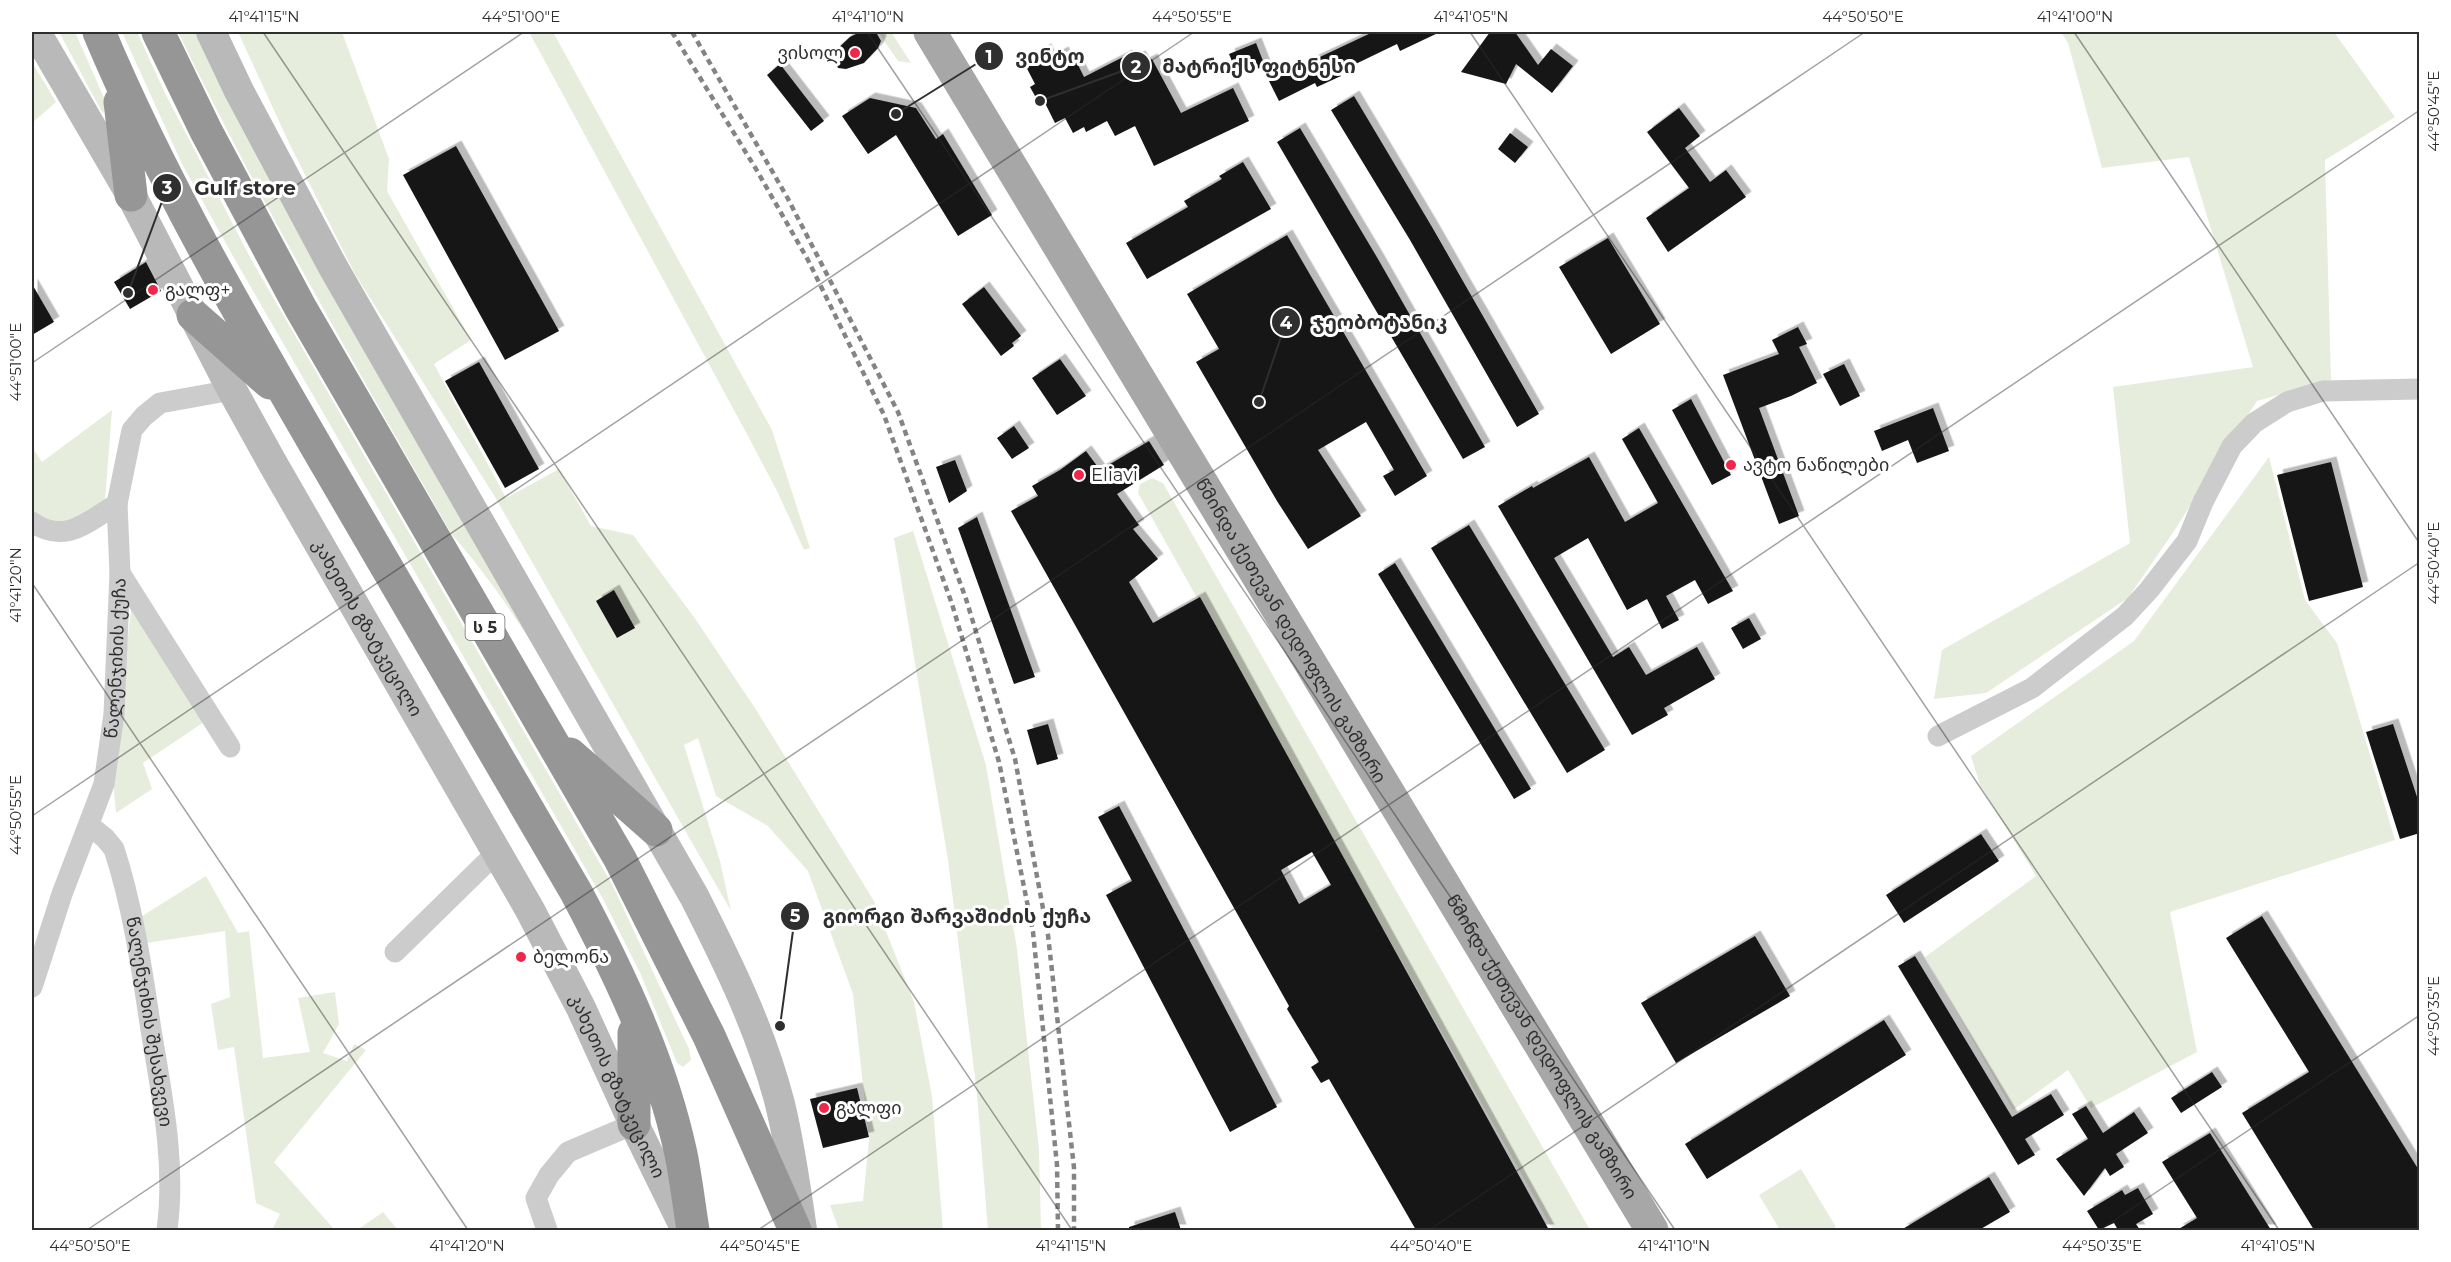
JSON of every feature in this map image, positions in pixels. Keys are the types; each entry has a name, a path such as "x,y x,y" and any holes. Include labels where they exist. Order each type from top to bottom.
{"highway":[{"name":"კახეთის გზატკეცილი","path":"99,32 117,76 195,231 290,401 576,892 632,1004 659,1076 680,1153 693,1230"},
{"name":"ს 5","path":"158,32 206,131 294,296 620,859 709,1036 795,1230"},
{"path":"117,76 131,195"},
{"path":"194,315 290,401"},
{"path":"547,734 656,830"},
{"path":"632,1004 636,1053 634,1124"}],"main road":[{"name":"წმინდა ქეთევან დედოფლის გამზირი","path":"930,32 1652,1230"}],"street":[{"name":"კახეთის გზატკეცილი","path":"36,32 131,195 232,390 496,852 572,990 686,1230"},
{"path":"211,32 239,91 333,267 694,896 749,1011 779,1103 790,1151 802,1230"},
{"path":"1938,736 2032,688 2125,616 2149,590 2187,541 2203,502 2232,446 2254,423 2287,402 2323,391 2420,389"},
{"name":"წალენჯიხის ქუჩა","path":"32,987 62,894 90,826 104,784 114,714 120,573 117,504 132,430 160,403 232,390"},
{"path":"32,522 42,529 61,534 74,530 117,504"},
{"path":"120,573 230,747"},
{"name":"წალენჯიხის შესახვევი","path":"90,826 114,849 142,970 167,1127 171,1202 167,1230"},
{"path":"395,952 496,852"},
{"path":"547,1230 536,1198 549,1175 568,1152 634,1124"}],"green space":[{"path":"59,32 75,32 106,102 103,114"},
{"path":"122,32 137,32 165,93 251,259 613,886 689,1049 691,1060 683,1067 677,1063 641,975 603,899 182,164"},
{"path":"178,32 195,32 249,138 614,779 518,622 475,562 452,535 276,223"},
{"path":"238,32 342,32 389,159 387,191 471,340 434,364 506,498 559,469 591,526 633,535 694,617 755,708 874,901 914,1002 932,1096 943,1230 839,1230 830,1205 863,1201 869,1140 853,994 808,871 768,826 716,796 698,738 684,745 720,861 731,911 495,497 355,274 289,143"},
{"path":"529,32 553,32 772,430 810,548 804,550 748,436"},
{"path":"878,32 891,32 911,63 898,61"},
{"path":"2061,32 2334,32 2395,117 2325,160 2331,380 2257,401 2128,598 1986,693 1934,699 1942,650 2130,543 2113,387 2253,367 2189,157 2102,168 2068,43"},
{"path":"32,62 56,102 32,123"},
{"path":"112,410 105,501 90,514 58,523 32,512 32,447 42,462"},
{"path":"2269,457 2305,600 2337,643 2395,840 2170,912 2197,1052 2091,1108 2068,1070 2013,1110 1925,957 2036,876 1980,785 1971,756 2134,641"},
{"path":"1152,478 1163,483 1590,1230 1553,1230 1138,493 1140,484"},
{"path":"913,531 986,765 1017,949 1039,1150 1041,1230 988,1230 977,1094 948,860 894,538"},
{"path":"131,609 204,722 143,763 152,789 116,813 113,779"},
{"path":"206,876 238,933 249,931 263,1058 310,1052 298,998 335,992 339,1024 323,1053 347,1061 354,1044 366,1050 274,1162 335,1230 272,1230 280,1214 256,1203 234,1047 218,1050 211,1004 230,997 225,931 146,943 139,918"},
{"path":"1801,1169 1836,1227 1830,1230 1780,1230 1759,1195"},
{"path":"383,1212 398,1230 357,1230"}],"building":[{"path":"860,32 876,32 881,41 878,48 864,63 846,69 838,68 833,57 836,50 850,37"},
{"path":"1373,32 1440,32 1400,51 1397,44 1339,72 1341,76 1317,87 1315,83 1279,101 1269,81"},
{"path":"1490,32 1515,32 1538,65 1551,49 1573,66 1552,93 1516,64 1506,84 1461,72"},
{"path":"1256,43 1265,66 1238,76 1229,54"},
{"path":"1046,49 1050,59 1063,52 1069,64 1076,61 1084,77 1127,55 1130,61 1140,56 1144,63 1152,59 1181,113 1233,88 1249,121 1154,166 1135,126 1115,136 1107,121 1086,132 1084,127 1073,133 1065,118 1055,123 1045,103 1040,105 1030,87 1035,84 1023,61"},
{"path":"780,64 824,121 811,131 767,75"},
{"path":"1354,96 1539,414 1517,427 1410,240 1331,110"},
{"path":"870,98 916,108 936,139 943,134 992,215 958,236 896,135 868,154 842,116"},
{"path":"1679,108 1700,136 1685,148 1710,182 1726,170 1746,197 1668,252 1646,218 1689,188 1647,132"},
{"path":"1300,128 1485,447 1463,459 1277,142"},
{"path":"1510,133 1528,147 1515,163 1498,149"},
{"path":"456,146 559,331 505,360 403,175"},
{"path":"1243,162 1271,209 1147,279 1126,243 1188,207 1184,201 1222,179 1219,176"},
{"path":"1287,235 1427,476 1395,496 1383,476 1394,470 1366,422 1318,450 1361,516 1308,549 1277,501 1196,362 1219,349 1187,294"},
{"path":"1608,238 1660,324 1611,354 1559,267"},
{"path":"146,262 161,291 130,309 114,282"},
{"path":"32,284 54,322 32,335"},
{"path":"984,287 1021,336 1012,343 1014,346 1001,356 962,304"},
{"path":"1798,327 1807,344 1799,347 1817,383 1759,408 1799,516 1779,524 1723,375 1779,354 1772,340"},
{"path":"1060,359 1086,396 1057,415 1032,378"},
{"path":"479,362 539,469 505,488 445,381"},
{"path":"1844,364 1860,396 1840,406 1823,374"},
{"path":"1691,399 1731,475 1712,485 1672,410"},
{"path":"1933,408 1949,451 1917,463 1908,440 1882,451 1874,431"},
{"path":"1014,426 1029,448 1012,459 997,438"},
{"path":"1639,428 1733,591 1708,604 1695,580 1666,596 1679,620 1662,629 1647,599 1627,610 1588,538 1554,558 1613,657 1629,647 1646,675 1697,647 1715,679 1664,708 1668,715 1632,735 1498,506 1589,457 1625,522 1658,503 1622,439"},
{"path":"1149,441 1164,465 1117,494 1139,525 1133,529 1158,559 1129,582 1153,623 1200,597 1549,1230 1416,1230 1329,1079 1321,1083 1311,1067 1319,1062 1287,1009 1289,1006 1011,511 1038,496 1032,486 1060,470 1086,451 1100,470","holes":["1312,852 1331,885 1299,904 1281,870"]},
{"path":"955,460 967,491 949,503 936,467"},
{"path":"2331,462 2363,587 2309,601 2277,475"},
{"path":"977,517 1035,677 1014,684 958,528"},
{"path":"1469,525 1605,750 1567,773 1431,548"},
{"path":"1395,563 1531,789 1514,799 1378,574"},
{"path":"614,590 635,628 617,638 596,601"},
{"path":"1749,618 1761,639 1743,649 1731,628"},
{"path":"1048,724 1058,759 1037,765 1027,730"},
{"path":"2393,724 2420,806 2420,833 2400,839 2366,732"},
{"path":"1119,806 1277,1107 1230,1132 1106,895 1132,881 1098,817"},
{"path":"1981,834 1999,861 1904,923 1886,895"},
{"path":"2262,916 2420,1172 2420,1230 2314,1230 2242,1113 2309,1072 2226,938"},
{"path":"1755,936 1790,996 1676,1063 1641,1003"},
{"path":"1915,956 2012,1117 2051,1094 2064,1115 2025,1139 2035,1155 2018,1165 1898,966"},
{"path":"1884,1020 1906,1055 1707,1179 1685,1144"},
{"path":"2212,1072 2222,1087 2181,1113 2171,1098"},
{"path":"857,1088 869,1137 823,1148 810,1099"},
{"path":"2086,1106 2103,1133 2134,1112 2148,1133 2116,1154 2124,1167 2110,1176 2105,1168 2084,1196 2056,1159 2088,1139 2072,1114"},
{"path":"2210,1133 2271,1230 2177,1230 2197,1218 2162,1162"},
{"path":"1989,1177 2010,1212 1979,1230 1901,1230"},
{"path":"2138,1188 2153,1214 2136,1224 2140,1230 2118,1230 2114,1223 2099,1230 2087,1211 2122,1190 2125,1195"},
{"path":"1175,1212 1181,1230 1129,1230 1129,1227"}],"railway":[{"path":"672,32 756,169 808,260 884,415 952,604 999,762 1033,932 1057,1165 1058,1230"},
{"path":"692,32 787,197 898,412 966,599 1015,759 1048,935 1074,1168 1074,1230"}],"place":[{"name":"ვისოლ","path":"855,53"},
{"name":"მატრიქს ფიტნესი","path":"1040,101"},
{"name":"ვინტო","path":"896,114"},
{"name":"გალფ+","path":"153,290"},
{"name":"Gulf store","path":"128,293"},
{"name":"ჯეობოტანიკ","path":"1259,402"},
{"name":"ავტო ნაწილები","path":"1731,465"},
{"name":"Eliavi","path":"1079,475"},
{"name":"ბელონა","path":"521,957"},
{"name":"გიორგი შარვაშიძის ქუჩა","path":"780,1026"},
{"name":"გალფი","path":"824,1108"}]}
